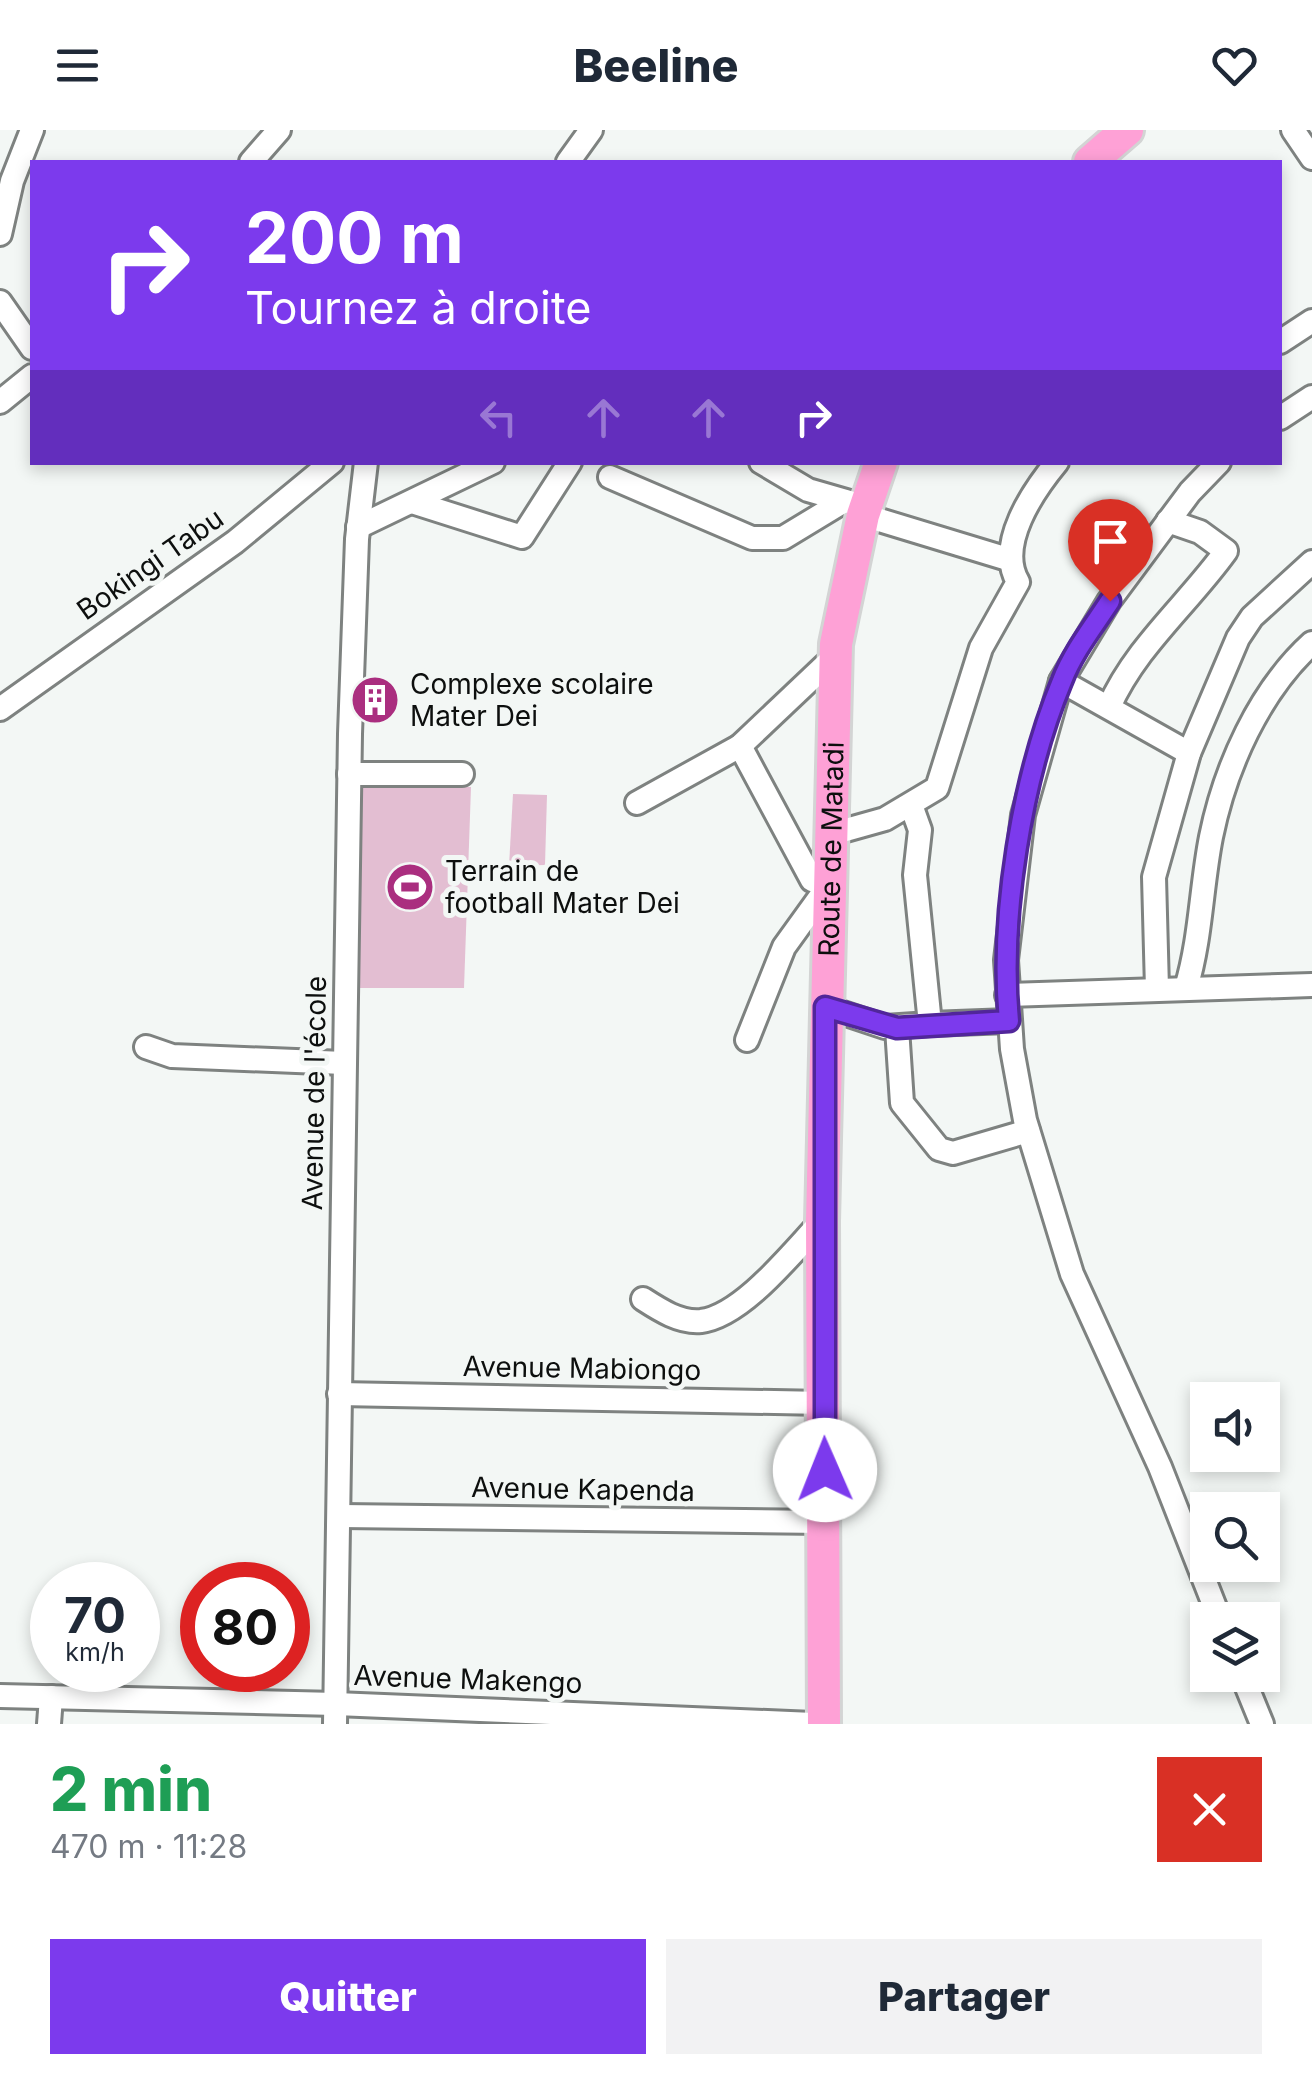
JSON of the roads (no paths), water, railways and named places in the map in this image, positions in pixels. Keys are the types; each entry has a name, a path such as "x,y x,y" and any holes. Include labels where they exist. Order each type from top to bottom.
{"highway":[{"name":"Route de Matadi","path":"824,1724 822,1221 835,656 858,506 879,465"}],"street":[{"path":"0,234 4,204 32,130"},
{"path":"253,160 280,130"},
{"path":"570,160 592,130"},
{"path":"1293,130 1312,158"},
{"path":"0,302 30,345"},
{"path":"1282,341 1312,321"},
{"path":"0,402 30,378"},
{"path":"1282,417 1312,397"},
{"name":"Bokingi Tabu","path":"0,709 234,542 328,465"},
{"name":"Avenue de l'école","path":"335,1714 341,1516 338,1394 349,774 358,527 366,465"},
{"path":"358,527 486,465"},
{"path":"412,502 522,537 568,465"},
{"path":"765,465 808,490 1011,560"},
{"path":"828,834 885,819 937,788 980,648 1018,582 1011,560 1023,515 1055,465"},
{"path":"1208,466 1092,628 1062,681 1023,816 1006,939 1009,1021 1028,1130 1072,1274 1160,1467 1213,1602"},
{"path":"610,476 752,538 783,538 858,506"},
{"path":"1109,707 1137,657 1200,588 1226,550 1200,532 1168,521"},
{"path":"1157,989 1154,877 1189,753 1238,638 1252,617 1312,562"},
{"path":"1186,988 1194,960 1211,836 1222,796 1258,712 1280,677 1312,642"},
{"path":"637,802 740,746 835,656"},
{"path":"1062,681 1189,753"},
{"path":"740,746 812,880 828,886 784,947 747,1040"},
{"path":"349,774 462,774"},
{"path":"911,806 920,830 915,875 930,1024"},
{"path":"1007,995 1312,986"},
{"path":"825,1007 897,1028 1009,1021"},
{"path":"897,1028 902,1103 939,1149 952,1153 1028,1130"},
{"path":"146,1048 172,1056 344,1063"},
{"path":"642,1300 680,1319 713,1318 753,1292 822,1221"},
{"name":"Avenue Mabiongo","path":"338,1394 824,1403"},
{"name":"Avenue Kapenda","path":"341,1516 824,1522"},
{"path":"1249,1692 1262,1724"},
{"name":"Avenue Makengo","path":"0,1696 335,1714 814,1724"},
{"path":"49,1724 51,1697"}],"place":[{"name":"Complexe scolaire Mater Dei","path":"375,700"},
{"name":"Terrain de football Mater Dei","path":"410,887"}]}
